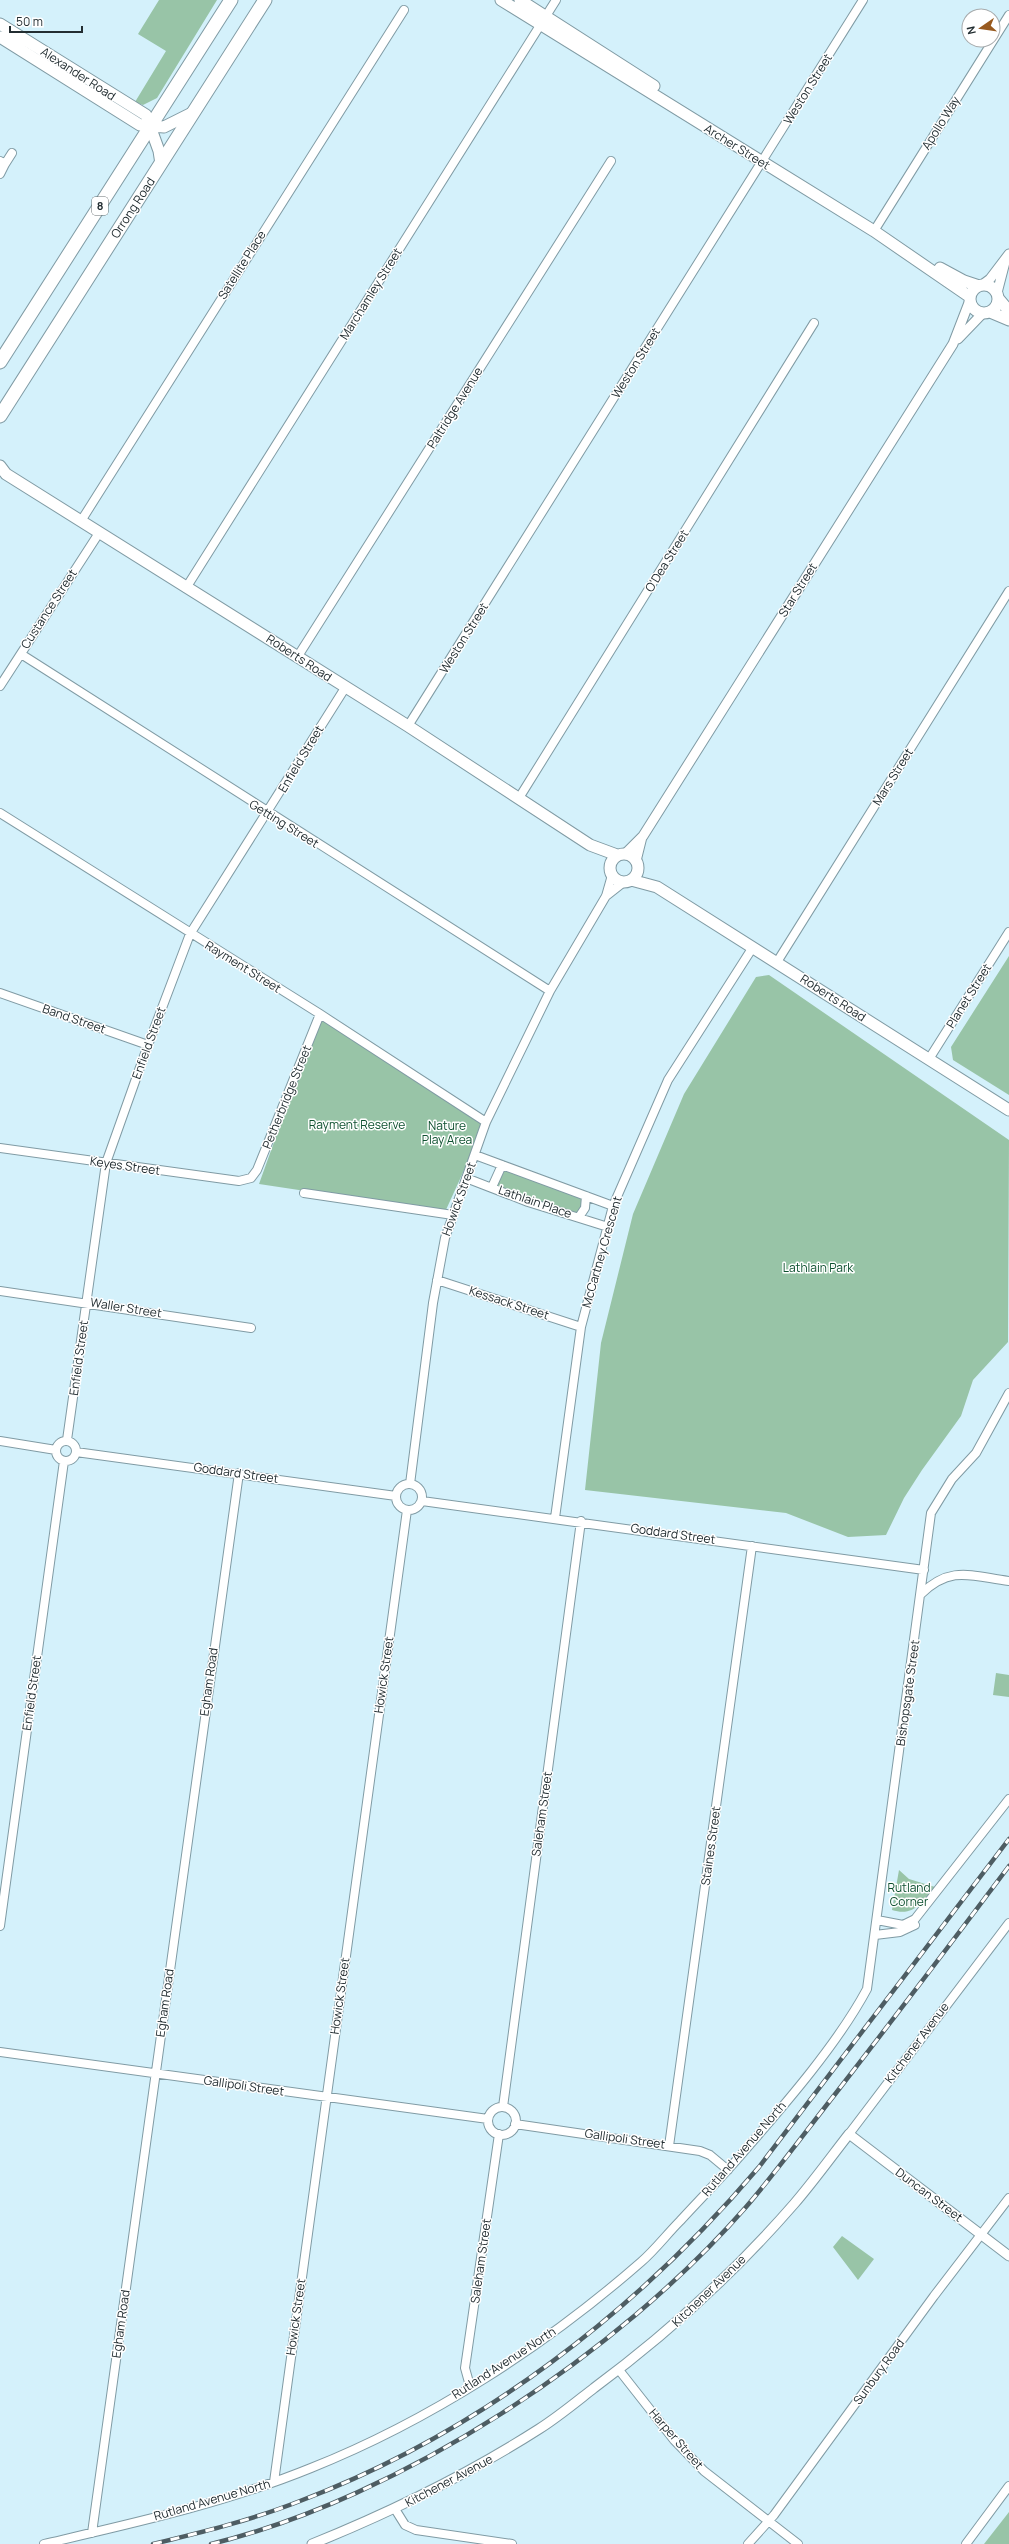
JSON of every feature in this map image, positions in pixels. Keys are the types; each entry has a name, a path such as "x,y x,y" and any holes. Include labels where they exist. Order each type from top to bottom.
{"highway":[{"name":"8","path":"0,362 231,0"},
{"name":"Orrong Road","path":"0,416 264,0"}],"main road":[{"name":"Archer Street","path":"501,0 543,20 764,160 953,277 980,286"},
{"name":"Archer Street","path":"520,0 543,20"},
{"name":"Alexander Road","path":"0,24 146,115 151,127 161,164"},
{"name":"Alexander Road","path":"0,36 140,124 151,127 166,127 194,112"},
{"name":"Archer Street","path":"875,228 970,299"},
{"path":"1009,311 991,286 980,286 974,289 970,299 974,309 1009,320"},
{"path":"986,312 996,306 998,296"},
{"name":"Roberts Road","path":"2,471 186,588 298,656 345,688 408,726 590,845 621,855"},
{"name":"Roberts Road","path":"590,845 611,871"},
{"path":"621,855 637,863 636,873 628,881 618,880 611,871 621,855"},
{"name":"Roberts Road","path":"637,863 657,887 1009,1110"},
{"name":"Roberts Road","path":"628,881 657,887"}],"street":[{"name":"Marchamley Street","path":"186,588 556,0"},
{"name":"Weston Street","path":"408,726 863,0"},
{"name":"Satellite Place","path":"81,521 404,10"},
{"name":"Apollo Way","path":"875,228 1009,15"},
{"path":"0,174 3,163 12,153"},
{"name":"Paltridge Avenue","path":"298,656 611,161"},
{"path":"980,286 1008,256"},
{"path":"998,296 1008,256"},
{"name":"Star Street","path":"621,855 643,836 953,344 970,299"},
{"name":"Star Street","path":"953,344 986,312"},
{"name":"O'Dea Street","path":"519,798 814,323"},
{"name":"Custance Street","path":"0,686 99,533"},
{"name":"Mars Street","path":"777,962 1009,591"},
{"name":"Getting Street","path":"20,654 550,992"},
{"name":"Enfield Street","path":"67,1440 106,1163 148,1045 190,934 268,813 345,688"},
{"name":"Rayment Street","path":"0,813 190,934 320,1014 486,1122"},
{"name":"Star Street","path":"637,863 643,836"},
{"name":"Howick Street","path":"410,1484 441,1251 486,1122 550,992 606,896 611,871"},
{"name":"Howick Street","path":"606,896 628,881"},
{"name":"Planet Street","path":"929,1059 1009,932"},
{"name":"McCartney Crescent","path":"555,1518 581,1327 614,1206 668,1080 753,947"},
{"name":"Band Street","path":"0,993 148,1045"},
{"name":"Petherbridge Street","path":"251,1178 257,1170 320,1014"},
{"name":"Keyes Street","path":"0,1148 240,1181 251,1178"},
{"name":"Lathlain Place","path":"475,1155 614,1206"},
{"name":"Lathlain Place","path":"492,1187 502,1165"},
{"name":"Lathlain Place","path":"466,1178 528,1202 579,1217 608,1228"},
{"path":"304,1193 453,1215"},
{"name":"Lathlain Place","path":"579,1217 585,1208 586,1196"},
{"name":"Kessack Street","path":"436,1280 581,1327"},
{"name":"Waller Street","path":"0,1291 86,1302 251,1328"},
{"name":"Bishopsgate Street","path":"854,2013 867,1989 931,1513 948,1484 976,1453 1009,1393"},
{"path":"67,1440 75,1445 76,1452 71,1460 64,1461 57,1456 56,1450 58,1444 67,1440"},
{"path":"0,1441 56,1450"},
{"name":"Goddard Street","path":"76,1452 396,1496"},
{"name":"Enfield Street","path":"0,1926 64,1461"},
{"name":"Egham Road","path":"92,2533 238,1474"},
{"path":"410,1484 420,1489 422,1500 414,1509 407,1510 400,1506 396,1496 399,1488 410,1484"},
{"name":"Goddard Street","path":"422,1500 924,1570"},
{"name":"Howick Street","path":"274,2482 407,1510"},
{"name":"Saleham Street","path":"503,2107 581,1522"},
{"name":"Staines Street","path":"669,2146 752,1546"},
{"path":"921,1594 934,1582 956,1574 1009,1581"},
{"path":"877,1920 893,1924 909,1923 934,1897 1009,1799"},
{"path":"875,1934 900,1932 913,1926 924,1917 934,1897"},
{"name":"Kitchener Avenue","path":"312,2544 395,2510 481,2465 541,2428 658,2339 720,2282 794,2204 1009,1924"},
{"name":"Rutland Avenue North","path":"44,2544 192,2508 274,2482 356,2449 431,2411 548,2337 642,2261 728,2170 772,2119 854,2013"},
{"name":"Gallipoli Street","path":"0,2052 488,2119"},
{"path":"503,2107 513,2113 515,2124 510,2132 499,2134 491,2129 488,2119 493,2110 503,2107"},
{"name":"Gallipoli Street","path":"515,2124 700,2151 710,2156 728,2170"},
{"name":"Saleham Street","path":"470,2386 465,2368 499,2134"},
{"name":"Duncan Street","path":"849,2134 1009,2256"},
{"name":"Sunbury Road","path":"748,2544 774,2515 934,2296 982,2236 1009,2198"},
{"name":"Harper Street","path":"619,2370 674,2440 704,2471 798,2544"},
{"path":"966,2544 1009,2486"},
{"path":"395,2510 405,2525 416,2530 512,2544"}],"green space":[{"path":"159,0 217,0 157,98 143,105 135,102 166,51 138,34"},
{"path":"1009,956 1009,1095 953,1060 951,1047"},
{"name":"Lathlain Park","path":"769,975 1009,1140 1008,1342 973,1380 961,1416 922,1470 904,1498 886,1535 848,1537 786,1513 585,1490 601,1343 633,1214 684,1094 756,977"},
{"name":"Rayment Reserve","path":"320,1014 486,1122 445,1212 259,1184"},
{"path":"502,1165 586,1196 579,1217 492,1187"},
{"path":"996,1673 1009,1675 1009,1697 993,1695"},
{"name":"Rutland Corner","path":"899,1870 909,1879 935,1887 917,1907 912,1910 900,1912 892,1910"},
{"path":"842,2236 874,2259 858,2280 833,2247"},
{"path":"1009,2512 1009,2544 984,2544"}],"railway":[{"path":"153,2544 246,2520 300,2501 366,2473 430,2441 491,2404 550,2363 607,2318 661,2271 711,2220 759,2167 1009,1839"},
{"path":"211,2544 283,2522 357,2493 430,2456 502,2413 571,2366 635,2315 694,2262 758,2193 1009,1866"}],"park label":[{"name":"Nature Play Area","path":"447,1133"}]}
